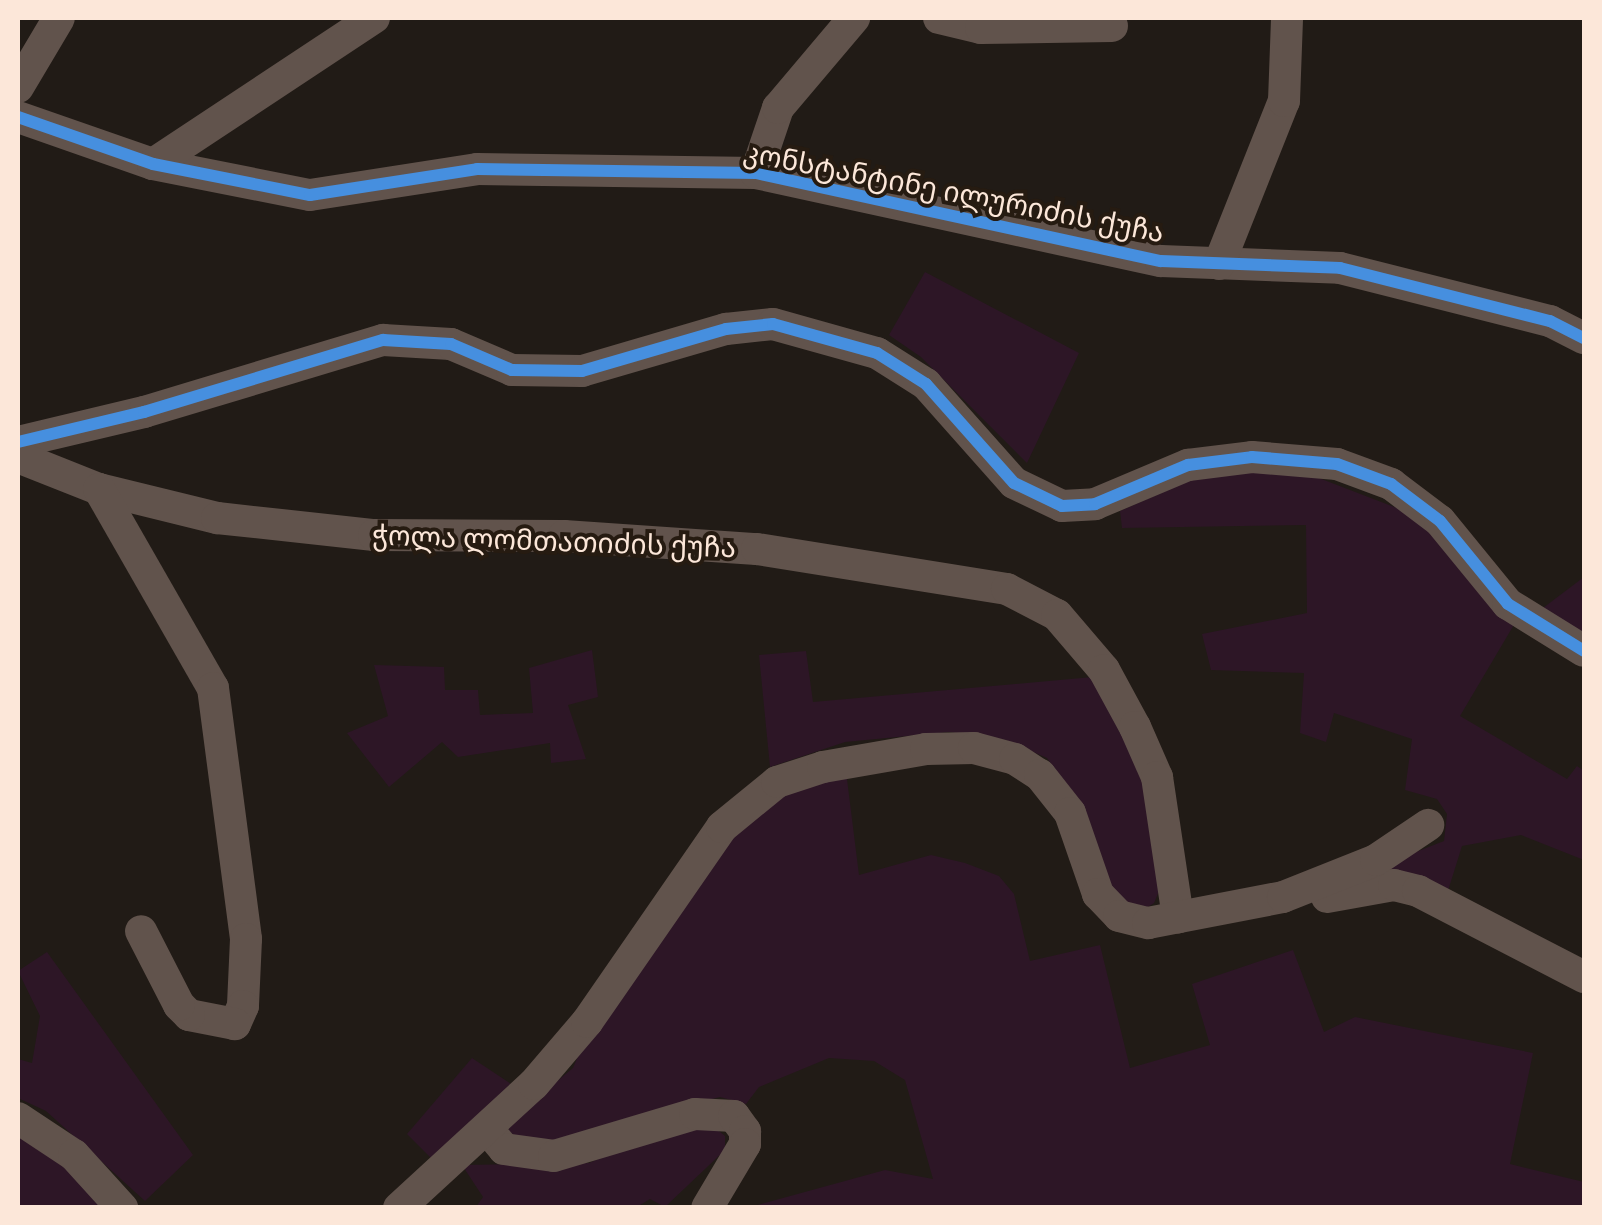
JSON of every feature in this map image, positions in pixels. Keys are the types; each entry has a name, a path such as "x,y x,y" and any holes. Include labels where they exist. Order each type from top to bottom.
{"street":[{"path":"18,86 59,18"},
{"path":"152,164 374,18"},
{"path":"756,173 778,108 854,18"},
{"path":"939,18 980,28 1112,26"},
{"path":"1219,264 1284,100 1288,18"},
{"name":"კონსტანტინე ილურიძის ქუჩა","path":"18,116 152,164 310,195 477,169 756,173 1162,261 1340,268 1550,321 1584,338"},
{"path":"18,442 383,340 451,344 512,370 582,370 726,330 773,324 877,352 926,384 1014,484 1062,506 1095,504 1188,465 1252,457 1337,464 1391,484 1440,521 1508,604 1584,651"},
{"name":"ჭოლა ლომთათიძის ქუჩა","path":"18,457 99,488 217,518 374,535 564,536 758,549 1006,589 1057,614 1104,670 1134,726 1157,777 1178,918"},
{"path":"99,488 213,688 246,939 243,1006 235,1024 189,1015 179,1005 141,931"},
{"path":"399,1208 489,1131 587,1022 722,827 777,782 823,766 926,749 974,748 1016,759 1040,776 1070,813 1098,894 1119,916 1148,924 1283,897 1376,860 1428,825"},
{"path":"1283,897 1302,900 1394,885 1418,891 1584,977"},
{"path":"489,1131 504,1149 554,1156 695,1114 734,1116 745,1132 744,1144 707,1208"},
{"path":"18,1118 74,1155 122,1208"}],"shaded area":[{"path":"925,272 1079,353 1027,463 921,357 889,335"},
{"path":"1247,467 1311,475 1415,515 1515,623 1460,716 1567,779 1577,766 1584,771 1584,860 1521,835 1462,846 1447,894 1329,886 1444,841 1447,814 1437,799 1405,790 1412,739 1334,713 1326,742 1300,733 1304,673 1211,670 1202,634 1307,613 1306,525 1122,528 1120,511 1193,479"},
{"path":"1584,577 1584,636 1539,611"},
{"path":"592,650 598,697 568,705 586,759 551,763 550,743 458,757 442,742 389,787 347,733 388,716 374,665 444,667 445,690 478,690 480,715 533,713 529,668"},
{"path":"806,651 813,702 1093,677 1145,773 1162,884 1154,903 1143,910 1111,896 1080,806 1047,758 1006,740 949,732 845,742 770,767 759,655"},
{"path":"846,771 859,875 931,855 965,863 999,876 1014,894 1030,961 1100,945 1130,1068 1210,1045 1192,984 1293,950 1324,1032 1355,1017 1533,1053 1510,1164 1584,1182 1584,1207 750,1207 885,1170 933,1179 905,1080 874,1061 829,1058 759,1087 746,1104 720,1097 530,1146 508,1131 514,1117 573,1068 589,1030 745,815 792,786"},
{"path":"47,952 193,1155 145,1201 46,1111 18,1098 18,1059 32,1063 40,1016 18,971"},
{"path":"472,1058 517,1088 432,1159 407,1134"},
{"path":"709,1123 725,1136 725,1150 665,1207 650,1199 635,1208 476,1207 483,1197 462,1165 589,1163 654,1135"},
{"path":"18,1129 41,1138 108,1207 18,1207"}],"cycle path":[{"path":"18,117 153,164 310,195 477,169 756,173 1161,261 1340,268 1550,321 1584,338"},
{"path":"18,442 144,412 383,340 451,344 512,370 582,371 726,329 773,324 877,353 926,384 1014,483 1062,506 1095,504 1188,465 1252,457 1337,464 1391,484 1440,521 1508,604 1584,651"}]}
